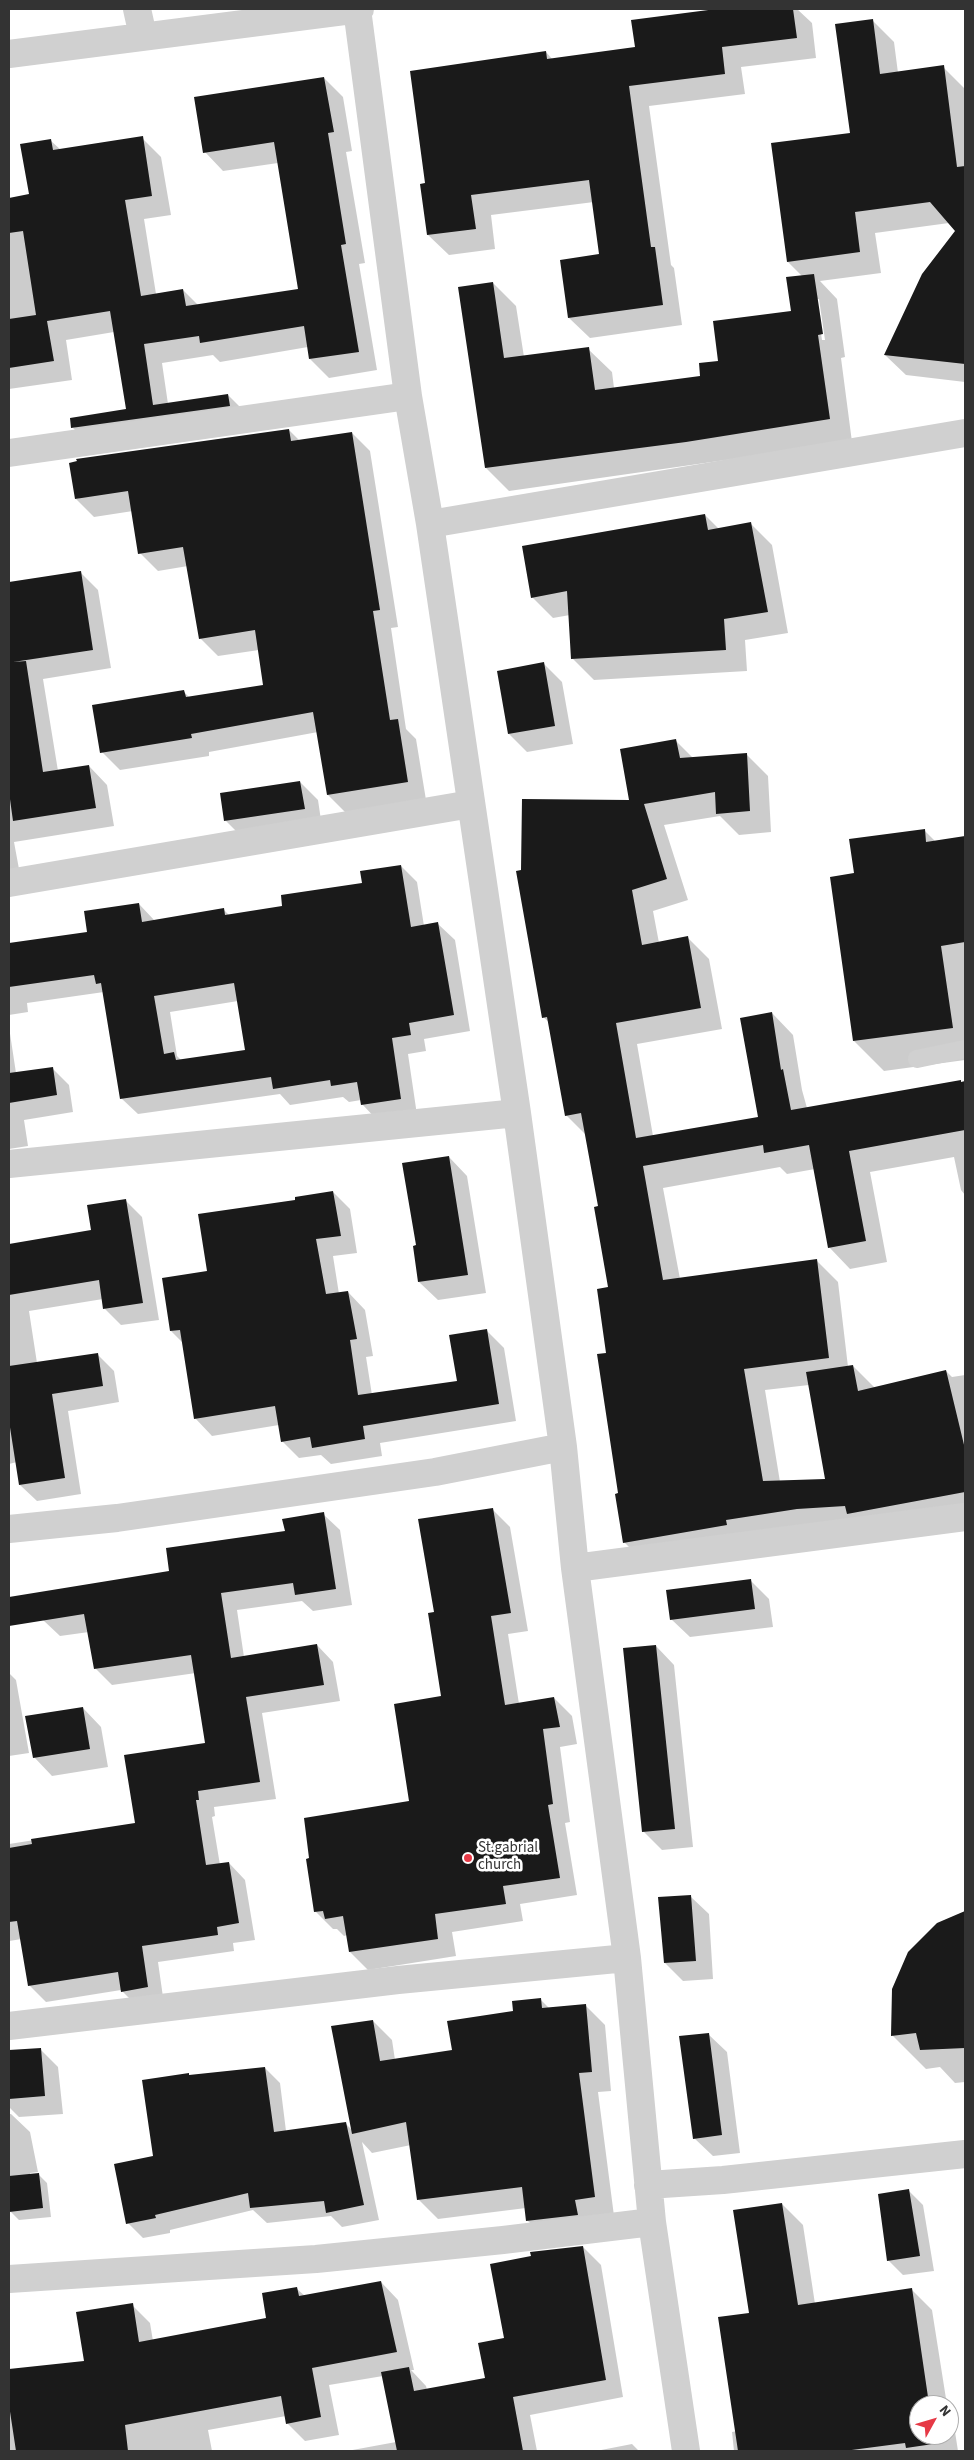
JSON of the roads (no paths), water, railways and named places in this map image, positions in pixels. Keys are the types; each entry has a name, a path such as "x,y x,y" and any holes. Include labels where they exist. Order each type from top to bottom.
{"street":[{"path":"137,9 143,36"},
{"path":"9,54 358,9 408,396 430,524 516,1113 562,1447 575,1568 627,1958 652,2222 686,2451"},
{"path":"9,453 408,396"},
{"path":"430,524 965,433"},
{"path":"9,883 471,804"},
{"path":"9,1164 516,1113"},
{"path":"9,1529 117,1518 425,1473 562,1447"},
{"path":"575,1568 965,1517"},
{"path":"9,2026 398,1980 627,1958"},
{"path":"648,2185 723,2180 965,2154"},
{"path":"9,2280 316,2259 503,2240 652,2222"}],"lane":[{"path":"917,1059 965,1049"}],"place":[{"name":"St.gabrial church","path":"468,1858"}]}
